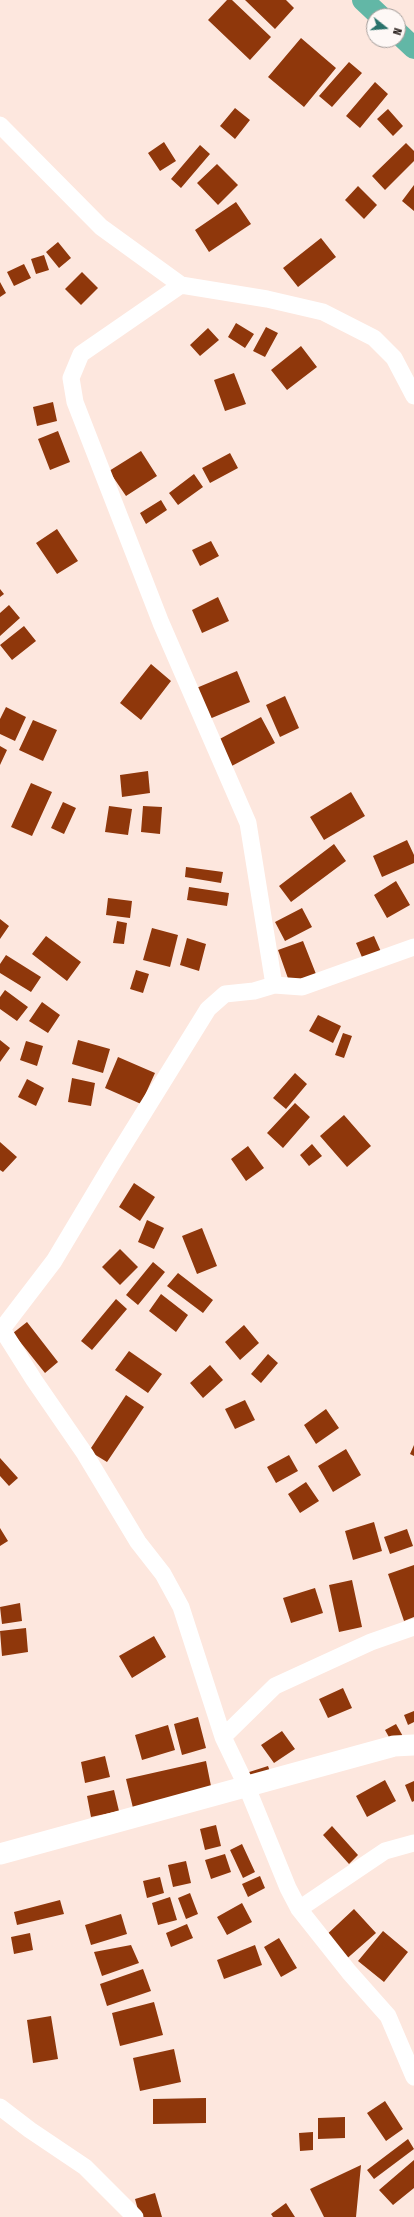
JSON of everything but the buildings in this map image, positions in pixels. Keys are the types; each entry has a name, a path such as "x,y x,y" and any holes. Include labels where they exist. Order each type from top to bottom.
{"highway":[{"path":"363,0 372,8"},
{"path":"406,40 414,48"}],"street":[{"path":"0,125 101,227 181,285 267,299 324,312 374,338 394,358 414,396"},
{"path":"181,285 81,354 71,378 75,402 161,623 248,823 274,985"},
{"path":"414,947 302,987 274,985 254,991 225,994 208,1009 54,1261 1,1327 34,1380 85,1454 138,1542 163,1574 181,1607 223,1737 246,1786 299,1910 349,1972 388,2016 414,2077"},
{"path":"223,1737 275,1686 372,1642 414,1627"},
{"path":"0,1854 394,1746 414,1745"},
{"path":"299,1910 385,1851 414,1843"},
{"path":"0,2107 30,2130 85,2167 135,2217"}]}
